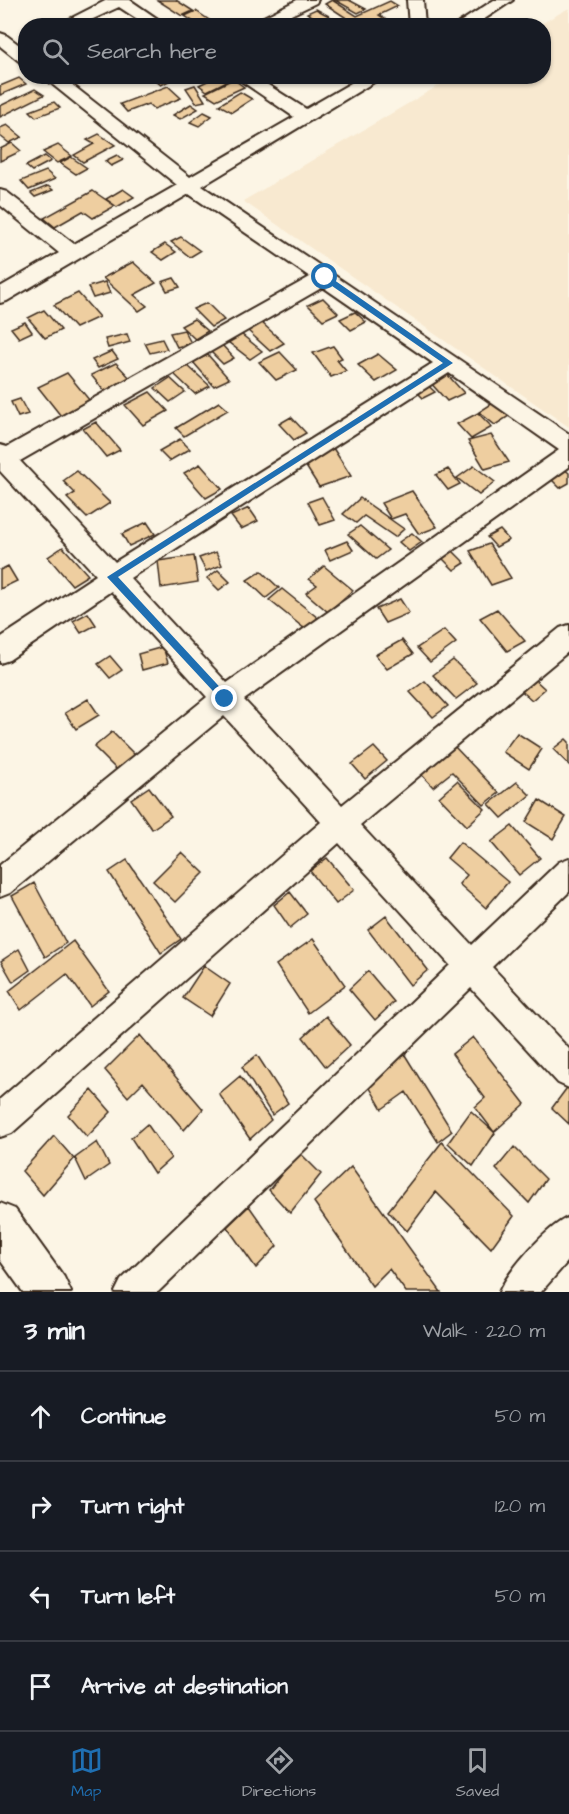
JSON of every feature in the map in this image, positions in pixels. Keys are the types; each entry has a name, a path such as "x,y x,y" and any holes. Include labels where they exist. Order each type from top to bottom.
{"street":[{"path":"81,18 119,0 147,18"},
{"path":"271,18 310,0"},
{"path":"415,0 416,18"},
{"path":"475,18 505,0"},
{"path":"0,38 16,51"},
{"path":"60,84 189,185 569,445"},
{"path":"254,84 306,117"},
{"path":"0,296 362,84"},
{"path":"0,196 72,253"},
{"path":"325,277 2,458 569,1072"},
{"path":"0,652 112,577 449,363"},
{"path":"0,883 225,699 569,455"},
{"path":"0,1121 340,824 569,636"},
{"path":"133,1292 569,872"},
{"path":"0,1224 49,1292"},
{"path":"517,1292 569,1234"}],"shaded area":[{"path":"569,8 569,427 243,201 441,84 551,84 551,18"}],"building":[{"path":"157,0 176,0 193,11 182,16"},
{"path":"332,0 357,16 390,1 398,6 379,15 384,18 346,18 325,4"},
{"path":"335,0 349,0 366,9 358,13"},
{"path":"316,9 333,18 315,18 307,13"},
{"path":"196,11 206,18 188,18 185,16"},
{"path":"18,78 18,84 26,84 0,95 0,86"},
{"path":"201,84 221,84 207,91 199,85"},
{"path":"223,84 240,84 244,87 216,100 205,93"},
{"path":"195,85 205,101 196,103 186,88"},
{"path":"168,86 181,98 154,109 148,104 127,112 120,104"},
{"path":"35,89 44,95 0,117 0,106"},
{"path":"240,92 252,99 232,112 219,105"},
{"path":"54,102 60,108 36,117 30,111"},
{"path":"191,104 198,109 180,119 173,115"},
{"path":"204,112 212,116 199,126 190,122"},
{"path":"7,125 22,137 9,143 0,136 0,128"},
{"path":"99,134 115,145 83,162 74,155 94,144 87,140"},
{"path":"12,143 21,151 0,161 0,149"},
{"path":"58,145 72,156 57,163 43,152"},
{"path":"117,155 123,160 111,166 105,161"},
{"path":"45,156 51,161 32,171 26,166"},
{"path":"71,157 87,168 76,174 60,163"},
{"path":"46,171 55,179 29,190 21,181"},
{"path":"48,186 53,190 35,197 31,193"},
{"path":"123,189 134,197 117,207 106,199"},
{"path":"93,191 115,206 93,218 83,211 55,227 44,218"},
{"path":"181,237 200,251 190,257 171,242"},
{"path":"165,244 176,252 163,260 152,252"},
{"path":"133,262 156,283 134,295 147,306 139,311 103,278"},
{"path":"174,278 180,287 167,291 162,282"},
{"path":"105,282 110,293 93,298 88,287"},
{"path":"78,293 99,317 75,328 54,305"},
{"path":"323,298 338,313 323,320 308,305"},
{"path":"207,303 224,320 211,327 193,309"},
{"path":"44,310 61,330 45,338 28,318"},
{"path":"355,312 366,322 351,330 340,319"},
{"path":"194,319 208,331 195,339 181,326"},
{"path":"25,322 32,332 19,338 11,328"},
{"path":"261,322 284,343 270,351 247,330"},
{"path":"184,330 191,343 177,347 170,333"},
{"path":"127,334 130,342 108,348 105,339"},
{"path":"241,334 262,351 250,359 228,342"},
{"path":"162,339 167,349 150,353 145,343"},
{"path":"222,345 234,358 223,364 210,351"},
{"path":"333,346 342,358 337,360 346,371 331,377 313,353"},
{"path":"112,351 118,359 98,368 92,360"},
{"path":"280,352 297,370 276,380 259,362"},
{"path":"378,354 397,370 376,382 358,365"},
{"path":"208,355 229,379 214,386 193,362"},
{"path":"116,363 131,379 105,392 91,375"},
{"path":"188,366 210,386 195,394 174,374"},
{"path":"445,372 464,393 447,401 428,380"},
{"path":"67,373 90,401 61,416 38,387"},
{"path":"170,378 185,392 170,402 155,388"},
{"path":"422,380 435,392 423,398 411,386"},
{"path":"150,392 168,411 143,425 125,405"},
{"path":"20,399 28,414 18,417 11,402"},
{"path":"219,402 228,410 184,436 176,428"},
{"path":"493,403 509,416 495,425 479,412"},
{"path":"478,413 492,427 471,439 457,424"},
{"path":"291,417 306,433 294,440 279,424"},
{"path":"96,422 120,450 106,457 83,429"},
{"path":"491,435 509,462 485,469 468,441"},
{"path":"180,439 190,449 169,461 159,451"},
{"path":"333,448 351,476 319,487 302,460"},
{"path":"200,464 222,489 206,498 184,473"},
{"path":"474,466 495,482 479,495 457,478"},
{"path":"448,469 460,484 448,490 436,475"},
{"path":"564,469 569,473 569,483 560,488 549,477"},
{"path":"77,471 110,503 87,518 67,498 75,493 63,481"},
{"path":"412,491 437,527 419,534 405,514 391,519 381,503"},
{"path":"322,497 335,520 320,525 308,502"},
{"path":"360,498 404,529 395,537 364,516 356,523 343,514"},
{"path":"249,508 258,521 241,529 231,516"},
{"path":"147,522 155,534 129,546 122,534"},
{"path":"360,526 388,550 376,559 348,534"},
{"path":"500,530 509,540 496,547 487,537"},
{"path":"412,533 422,542 409,551 399,542"},
{"path":"347,541 353,550 330,560 325,550"},
{"path":"489,544 511,578 491,585 470,551"},
{"path":"63,547 88,575 72,585 48,557"},
{"path":"452,550 465,563 454,570 441,557"},
{"path":"216,552 222,565 206,571 199,558"},
{"path":"194,556 198,582 161,588 158,561"},
{"path":"8,566 17,581 0,589 0,570"},
{"path":"324,566 353,590 328,612 306,593 317,585 309,579"},
{"path":"218,570 230,582 219,590 207,578"},
{"path":"261,571 279,588 266,598 247,580"},
{"path":"282,589 318,618 305,629 269,600"},
{"path":"400,599 409,613 385,623 376,609"},
{"path":"497,609 525,641 507,651 480,618"},
{"path":"88,613 96,625 81,633 73,621"},
{"path":"444,630 456,643 430,662 417,648"},
{"path":"402,640 413,654 387,669 375,655"},
{"path":"163,647 168,663 142,670 138,654"},
{"path":"110,656 122,670 110,678 98,664"},
{"path":"453,660 477,683 456,699 433,675"},
{"path":"531,676 545,689 532,700 517,687"},
{"path":"425,681 448,706 433,717 410,692"},
{"path":"88,699 99,715 76,729 65,713"},
{"path":"112,732 137,757 119,772 94,747"},
{"path":"517,733 542,749 529,769 503,752"},
{"path":"566,739 569,742 569,765 553,749"},
{"path":"454,746 499,793 484,805 452,772 433,787 420,773"},
{"path":"374,747 387,761 365,779 352,764"},
{"path":"457,781 485,809 467,826 439,797"},
{"path":"517,782 530,795 502,818 489,804"},
{"path":"149,787 171,816 152,829 131,799"},
{"path":"539,800 566,817 553,839 526,822"},
{"path":"512,826 540,858 519,875 491,842"},
{"path":"460,842 508,882 486,908 459,884 467,875 447,858"},
{"path":"182,852 204,873 175,902 153,881"},
{"path":"327,858 354,890 336,904 310,871"},
{"path":"127,860 181,939 161,953 109,872"},
{"path":"34,883 66,943 45,957 12,896"},
{"path":"290,892 307,914 290,928 274,905"},
{"path":"386,916 428,970 410,985 368,930"},
{"path":"313,939 345,985 308,1013 276,965"},
{"path":"73,941 109,991 90,1006 67,974 21,1010 9,991"},
{"path":"19,949 30,970 13,982 1,961"},
{"path":"204,966 230,984 210,1016 183,998"},
{"path":"368,971 394,1002 375,1020 349,989"},
{"path":"326,1016 350,1045 326,1067 303,1037"},
{"path":"140,1035 203,1109 184,1130 143,1082 128,1097 105,1070"},
{"path":"473,1037 525,1104 494,1132 475,1107 485,1098 452,1054"},
{"path":"257,1055 288,1103 272,1115 242,1067"},
{"path":"405,1055 452,1131 438,1142 406,1092 382,1109 366,1081"},
{"path":"240,1076 271,1120 250,1139 219,1094"},
{"path":"569,1085 569,1124 552,1108"},
{"path":"92,1090 111,1112 87,1137 68,1115"},
{"path":"471,1111 495,1133 473,1166 448,1143"},
{"path":"147,1124 171,1158 154,1173 131,1138"},
{"path":"54,1136 74,1159 43,1195 22,1171"},
{"path":"97,1142 109,1165 86,1181 75,1158"},
{"path":"442,1142 514,1216 491,1248 436,1192 407,1231 388,1211"},
{"path":"514,1147 546,1179 529,1203 496,1169"},
{"path":"299,1152 321,1174 290,1213 269,1190"},
{"path":"351,1167 441,1292 406,1292 389,1269 372,1286 314,1202"},
{"path":"249,1206 277,1246 256,1268 227,1227"}],"route":[{"path":"225,699 112,577 449,363 325,277"}]}
